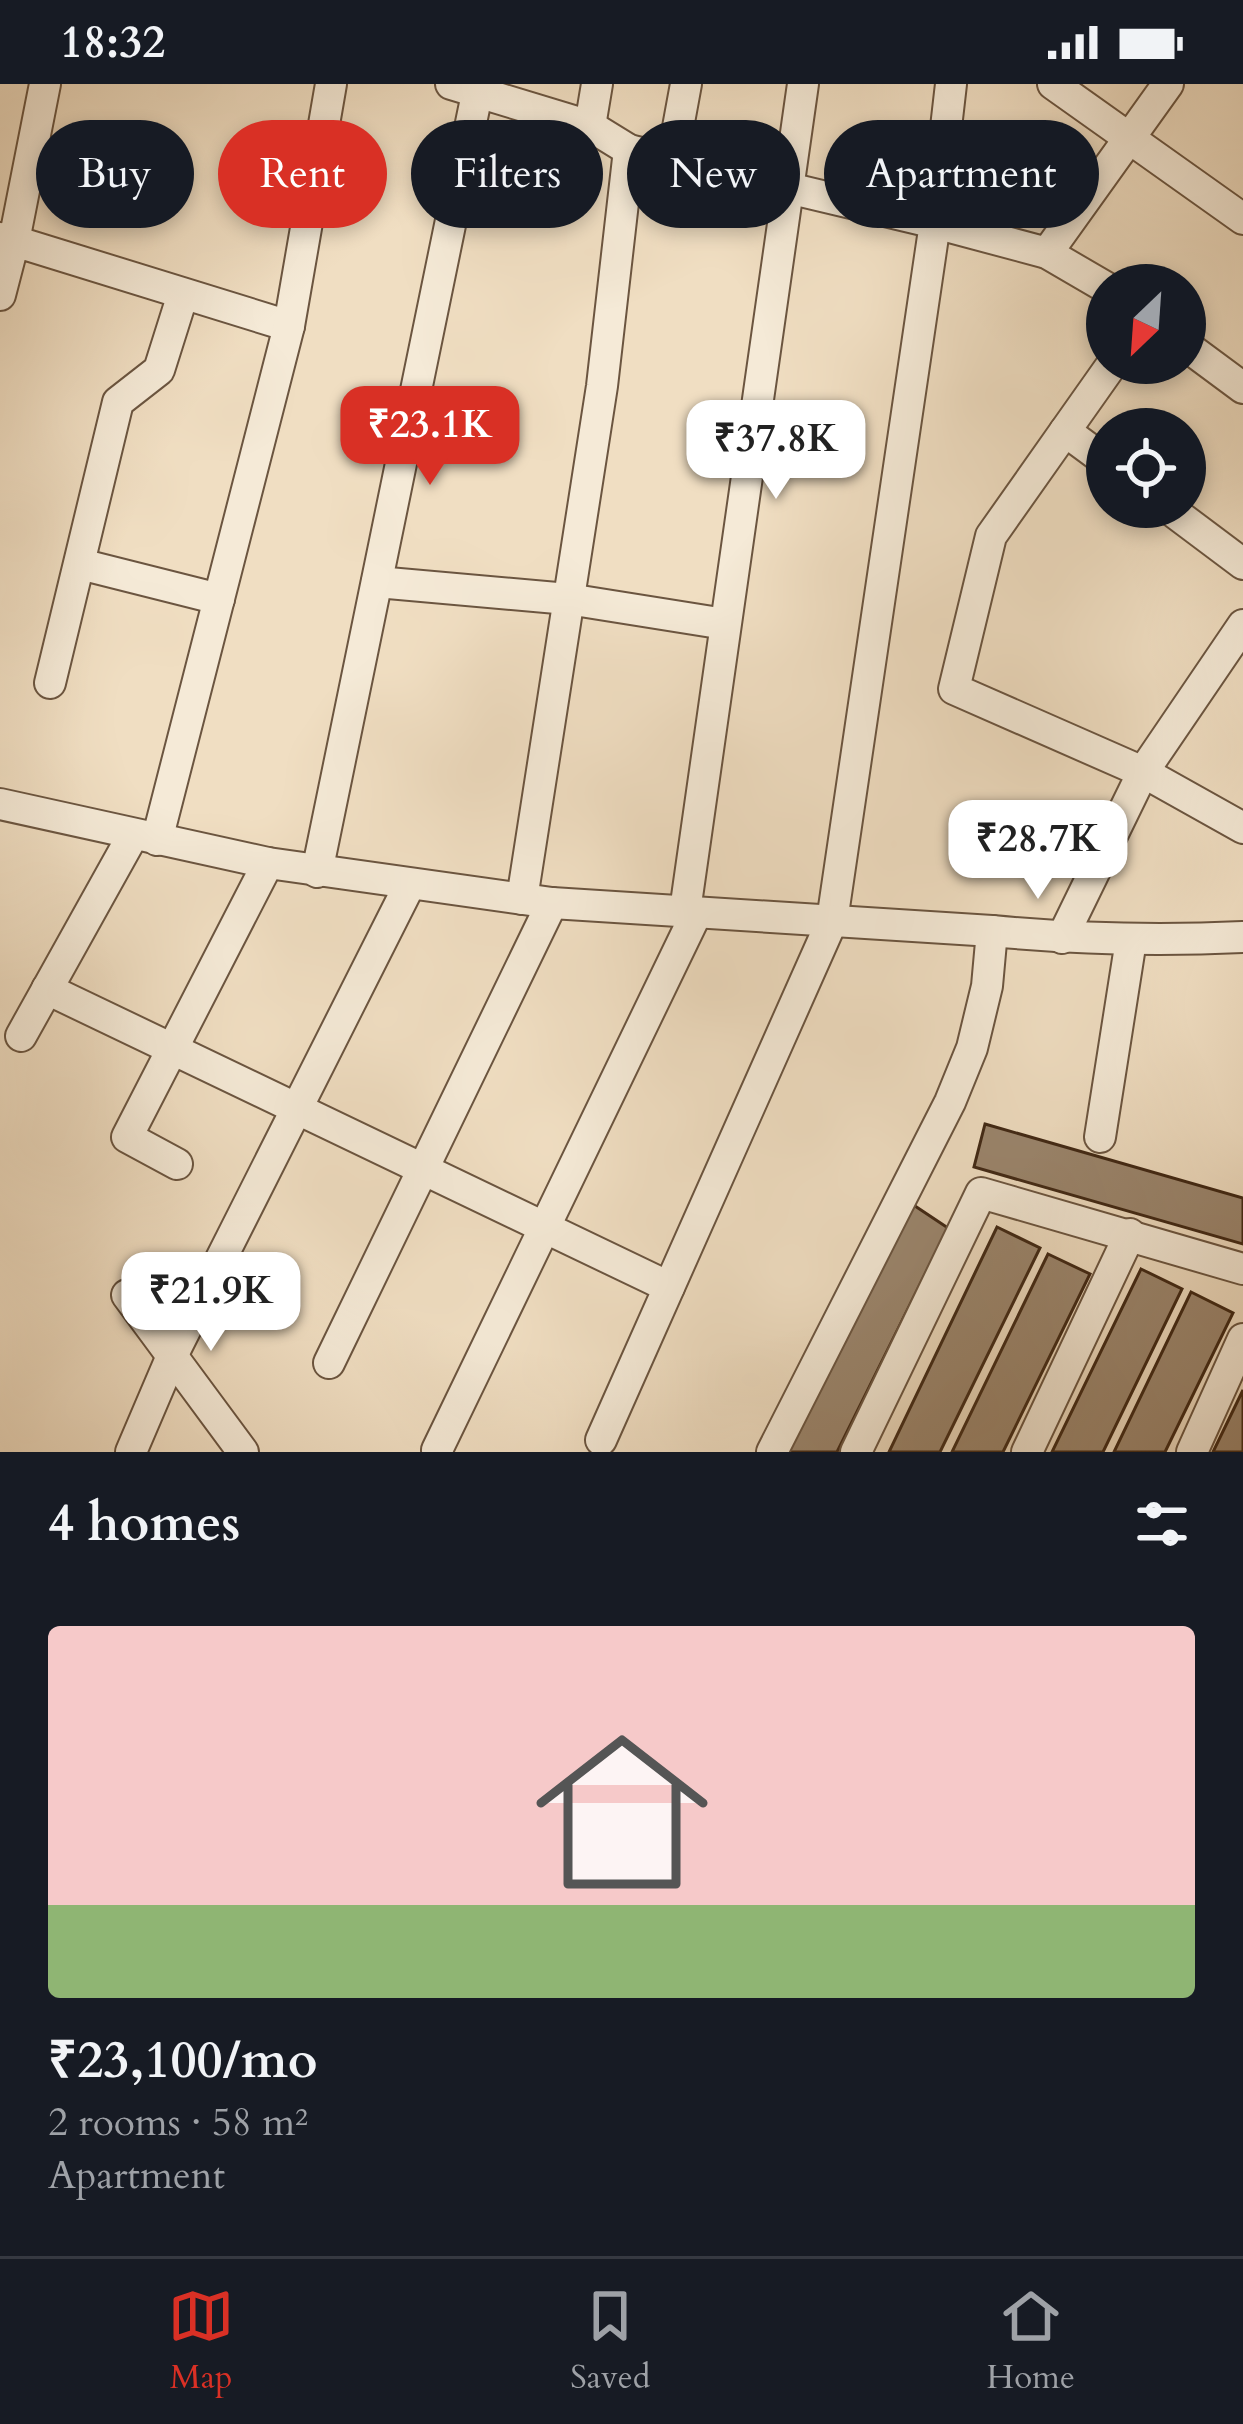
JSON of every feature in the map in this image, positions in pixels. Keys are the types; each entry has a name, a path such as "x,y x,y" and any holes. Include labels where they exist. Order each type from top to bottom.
{"street":[{"path":"0,295 7,239 45,84"},
{"path":"22,1036 145,837 219,599 289,326 331,84"},
{"path":"591,120 597,84"},
{"path":"679,120 686,84"},
{"path":"797,120 802,84"},
{"path":"947,120 951,84"},
{"path":"1053,84 1241,214"},
{"path":"1047,253 1168,84"},
{"path":"317,872 470,86 572,120"},
{"path":"329,1363 423,1169 537,901 568,598 602,386 627,167"},
{"path":"437,1450 691,912 725,625 782,228"},
{"path":"602,1440 832,920 934,228"},
{"path":"950,228 1047,253 1086,276"},
{"path":"7,239 289,326"},
{"path":"50,683 118,402 159,370 184,294"},
{"path":"1206,361 1243,388"},
{"path":"1098,384 991,536 954,689 1143,772 1243,828"},
{"path":"1065,430 1086,446"},
{"path":"1195,528 1243,564"},
{"path":"80,564 219,599"},
{"path":"377,582 568,598 725,625"},
{"path":"1062,938 1143,772 1243,625"},
{"path":"0,804 317,872 537,901 1062,938 1243,937"},
{"path":"177,1164 127,1137 268,863"},
{"path":"131,1452 172,1356 410,884"},
{"path":"772,1452 950,1102 972,1048 987,986 992,931"},
{"path":"1100,1137 1131,940"},
{"path":"47,989 669,1287"},
{"path":"856,1452 981,1192 1243,1269"},
{"path":"1027,1452 1130,1234"},
{"path":"127,1295 243,1452"},
{"path":"1192,1452 1243,1339"}],"building":[{"path":"985,1124 1243,1198 1243,1244 974,1167"},
{"path":"909,1202 948,1228 837,1452 786,1452"},
{"path":"997,1227 1040,1248 940,1452 889,1452"},
{"path":"1048,1254 1090,1274 1003,1452 952,1452"},
{"path":"1141,1269 1182,1289 1103,1452 1052,1452"},
{"path":"1191,1292 1233,1313 1165,1452 1114,1452"},
{"path":"1243,1390 1243,1452 1213,1452"}]}
